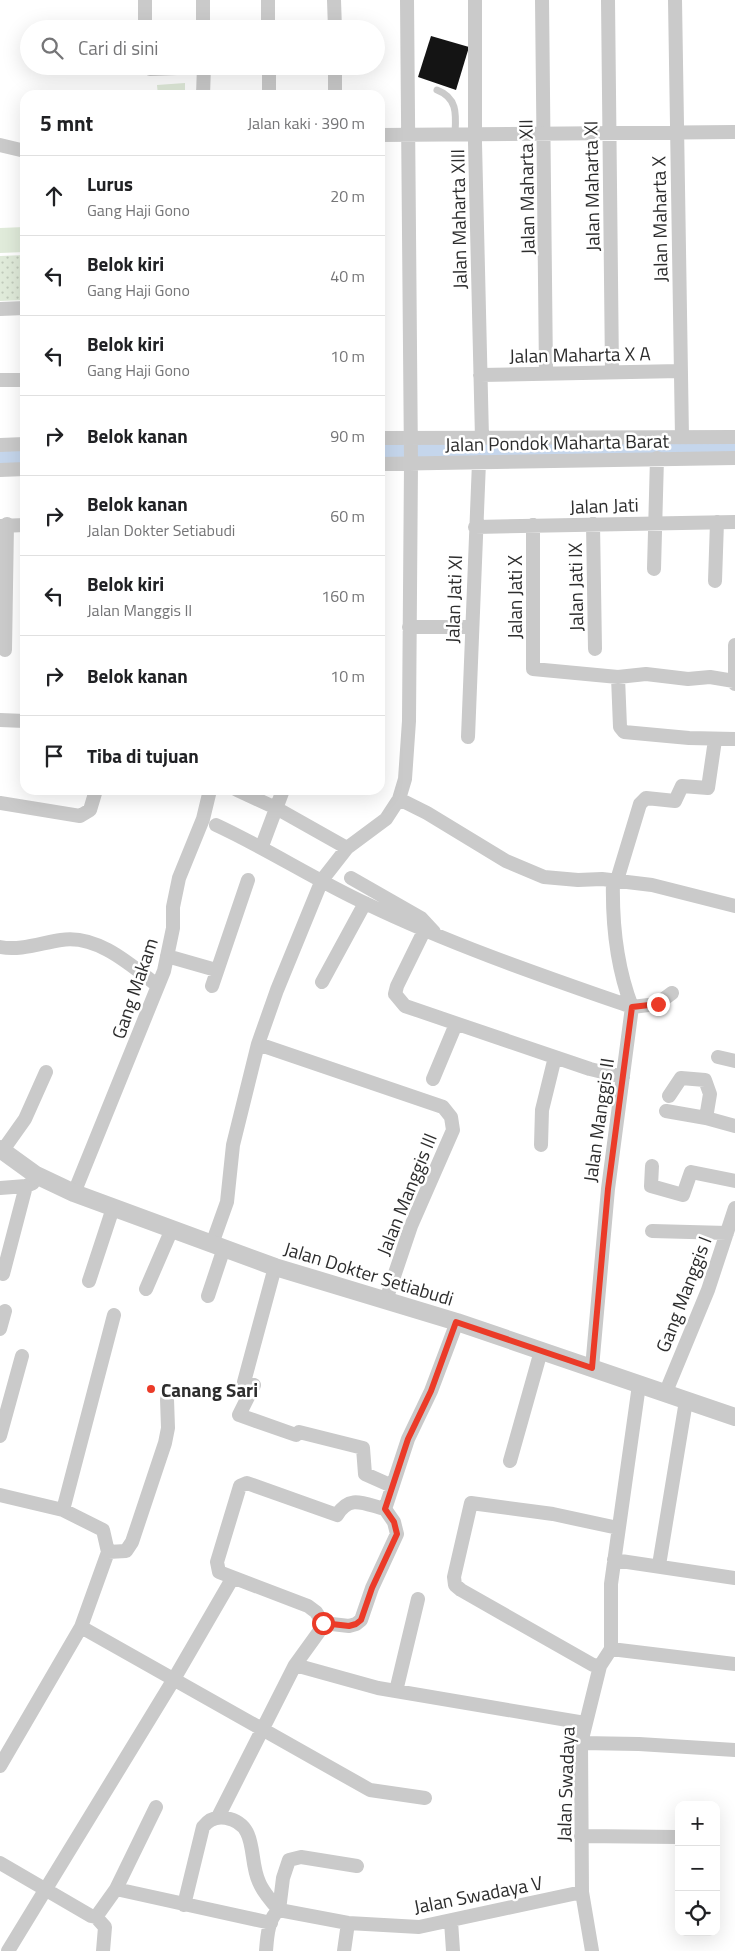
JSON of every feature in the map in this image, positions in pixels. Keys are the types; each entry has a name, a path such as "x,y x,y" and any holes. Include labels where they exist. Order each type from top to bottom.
{"street":[{"path":"144,0 145,20"},
{"path":"203,0 204,20"},
{"path":"268,0 268,20"},
{"path":"334,0 334,20"},
{"path":"208,1296 227,1202 233,1145 258,1044 277,990 322,880 347,848 386,819 399,798 405,779 408,756 411,449 407,0"},
{"name":"Jalan Maharta XIII","path":"475,0 482,438"},
{"name":"Jalan Maharta XII","path":"542,0 546,374"},
{"name":"Jalan Maharta XI","path":"608,0 612,372"},
{"name":"Jalan Maharta X","path":"675,0 682,437"},
{"path":"203,90 204,75"},
{"path":"269,75 269,90"},
{"path":"335,75 335,90"},
{"path":"385,135 735,132"},
{"path":"0,145 20,150"},
{"path":"0,309 20,308"},
{"name":"Jalan Maharta X A","path":"480,375 680,371"},
{"path":"0,380 20,380"},
{"name":"Jalan Pondok Maharta Barat","path":"385,462 411,449 482,438 735,437"},
{"name":"Jalan Pondok Maharta Barat","path":"385,440 411,449 479,462 735,458"},
{"path":"0,445 20,444"},
{"path":"654,569 657,458"},
{"name":"Jalan Jati XI","path":"468,738 479,462"},
{"path":"0,470 20,469"},
{"name":"Jalan Jati","path":"475,527 655,522 735,522"},
{"path":"716,581 717,522"},
{"name":"Jalan Jati IX","path":"593,524 595,649"},
{"path":"6,650 4,525 20,526"},
{"name":"Jalan Jati X","path":"533,525 533,669 618,677"},
{"path":"409,627 471,627"},
{"path":"735,645 735,683 710,676 688,679 646,674 618,677 620,727 624,732 715,740 735,739"},
{"path":"0,720 20,721"},
{"name":"Jalan Manggis II","path":"592,1368 608,1189 632,1007 624,985 612,902 615,880 640,804 646,798 675,801 682,786 708,788 715,740"},
{"path":"0,803 80,816 90,810 94,795"},
{"name":"Gang Makam","path":"74,1193 158,986 174,928 173,907 179,878 203,819 209,795"},
{"path":"248,795 276,808 347,848"},
{"path":"262,846 281,795"},
{"path":"399,798 506,861 544,878 615,880 652,885 735,906"},
{"path":"216,825 262,846 365,904 438,936 632,1007 658,1004 672,993"},
{"path":"352,878 421,918 438,936"},
{"path":"212,986 248,880"},
{"path":"322,982 365,904"},
{"path":"424,930 407,962 395,994 405,1006 555,1057 623,1077"},
{"path":"0,947 22,948 77,938 93,942 158,986"},
{"path":"167,956 216,970"},
{"path":"433,1079 456,1024"},
{"name":"Jalan Manggis III","path":"258,1044 443,1107 451,1117 453,1130 411,1226 386,1300"},
{"path":"541,1145 542,1110 555,1057"},
{"path":"718,1057 735,1061"},
{"path":"2,1150 26,1119 46,1072"},
{"path":"669,1096 681,1078 705,1080 710,1094 706,1118"},
{"path":"666,1111 706,1118 735,1126"},
{"name":"Jalan Dokter Setiabudi","path":"2,1150 31,1181 74,1193 275,1267 456,1322 735,1417"},
{"path":"652,1166 651,1186 683,1195 691,1172 735,1181"},
{"path":"0,1188 31,1181 3,1274"},
{"path":"89,1281 112,1208"},
{"name":"Gang Manggis I","path":"665,1394 708,1290 735,1208"},
{"path":"146,1289 172,1229"},
{"path":"652,1231 727,1233"},
{"path":"275,1267 244,1382 254,1386 239,1415 296,1435 299,1432 363,1448 365,1474 392,1486"},
{"path":"0,1329 6,1311"},
{"path":"63,1510 114,1315"},
{"path":"385,1509 408,1439 431,1391 456,1322"},
{"path":"510,1461 541,1351"},
{"path":"0,1436 5,1398 22,1356"},
{"path":"639,1385 611,1584 611,1649 735,1664"},
{"path":"108,1552 126,1552 132,1542 166,1443 168,1428 167,1400"},
{"path":"659,1565 686,1401"},
{"path":"218,1817 295,1665 321,1630 323,1623 316,1612 308,1606 232,1579 219,1572 218,1562 240,1486 247,1483 337,1515 343,1505 351,1502 385,1509 394,1522 397,1534 372,1588 361,1620 349,1626 323,1623"},
{"path":"0,1494 63,1510 103,1530 108,1552 81,1628 0,1766"},
{"path":"600,1666 593,1665 460,1590 455,1585 454,1577 471,1503 553,1514 618,1528"},
{"path":"614,1560 659,1565 735,1578"},
{"path":"8,1951 44,1888 174,1679 232,1579"},
{"path":"396,1691 418,1599"},
{"path":"81,1628 370,1790 425,1798"},
{"name":"Jalan Swadaya","path":"592,1951 582,1892 582,1743 585,1723 600,1666 611,1649"},
{"path":"295,1665 396,1691 585,1723"},
{"path":"582,1743 639,1744 735,1750"},
{"path":"96,1917 116,1889 156,1807"},
{"path":"184,1905 203,1827 208,1820 218,1817 229,1818 242,1825 247,1831 252,1842 253,1866 259,1882 278,1910"},
{"path":"581,1836 675,1837"},
{"path":"266,1951 271,1923 274,1914 278,1910 283,1878 289,1860 302,1857 358,1866"},
{"path":"0,1862 91,1916 96,1917 105,1927 103,1951"},
{"path":"116,1889 122,1888 184,1905 271,1923"},
{"name":"Jalan Swadaya V","path":"278,1910 348,1923 412,1927 582,1892"},
{"path":"451,1920 453,1951"},
{"path":"344,1951 348,1923"}],"lane":[{"path":"437,90 446,94 455,106 456,134"}],"green space":[{"path":"185,83 185,90 158,90 157,85"},
{"path":"20,227 20,252 0,253 0,228"},
{"path":"20,255 20,300 0,301 0,256"}],"building":[{"path":"431,36 469,47 456,90 418,77"}],"waterway":[{"path":"385,448 735,446"},
{"path":"0,455 20,455"}],"place":[{"name":"Canang Sari","path":"151,1389"}],"route":[{"path":"323,1623 349,1626 361,1620 372,1588 397,1534 394,1522 385,1509 408,1439 431,1391 456,1322 592,1368 613,1139 632,1007 658,1004"}]}
